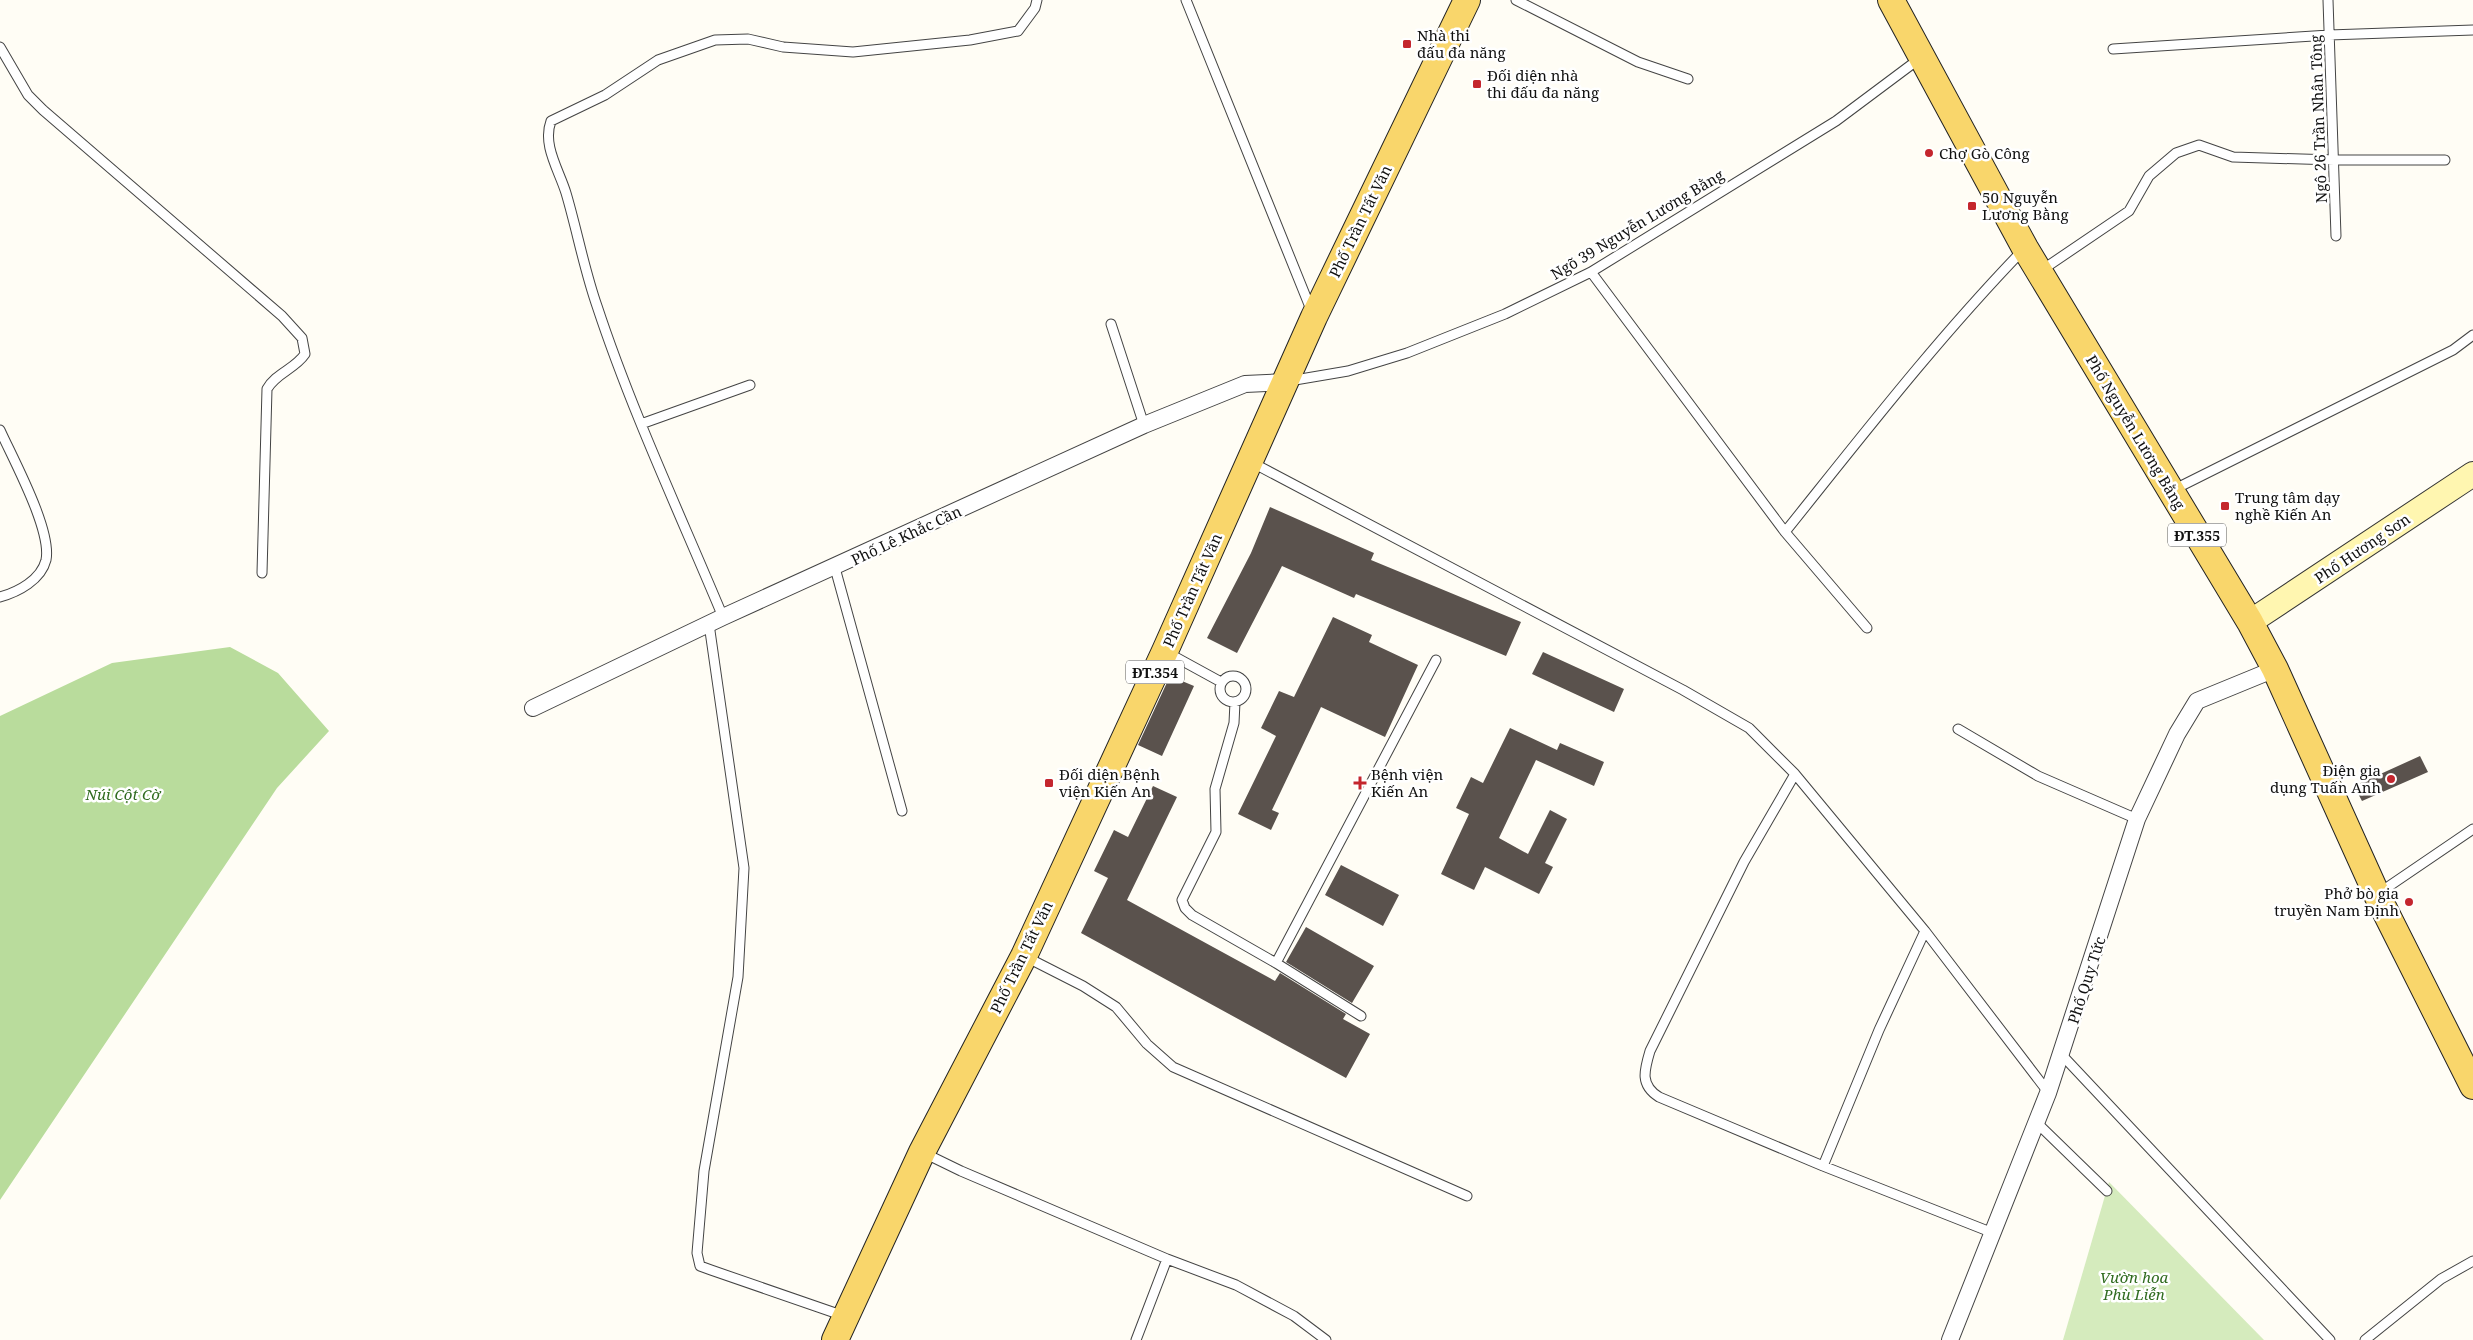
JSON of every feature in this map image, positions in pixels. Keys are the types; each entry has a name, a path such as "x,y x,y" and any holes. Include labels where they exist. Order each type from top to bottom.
{"main road":[{"name":"Phố Trần Tất Văn","path":"834,1340 922,1152 1024,956 1165,651 1314,317 1467,0"},
{"name":"Phố Nguyễn Lương Bằng","path":"1891,0 2025,248 2250,622 2275,669 2377,895 2473,1086"}],"street":[{"name":"Phố Lê Khắc Cần","path":"534,708 716,621 1144,425 1245,384 1285,382"},
{"name":"Phố Hương Sơn","path":"2250,622 2473,474"},
{"name":"Phố Quy Tức","path":"1951,1339 2062,1054 2137,819 2177,734 2197,702 2275,669"}],"lane":[{"path":"846,1317 700,1266 697,1253 704,1170 738,977 744,868 716,621 596,305 565,192 548,141 548,130 551,121 605,95 658,60 715,40 748,38 783,47 853,52 970,40 1018,31 1035,8 1037,0"},
{"path":"1186,0 1314,317"},
{"path":"1516,0 1638,62 1688,79"},
{"name":"Ngô 26 Trần Nhân Tông","path":"2328,0 2336,236"},
{"path":"2113,49 2329,36 2473,30"},
{"path":"0,48 28,95 43,110 247,284 282,316 302,338 305,354 272,380 267,389 262,573"},
{"name":"Ngõ 39 Nguyễn Lương Bằng","path":"1285,382 1348,371 1407,353 1505,314 1591,272 1836,121 1922,57"},
{"path":"2039,272 2129,211 2149,176 2176,153 2199,145 2233,157 2334,160 2445,160"},
{"path":"1785,532 1925,357 1973,302 2025,248"},
{"path":"1591,272 1785,532 1867,628"},
{"path":"1111,324 1144,425"},
{"path":"2170,491 2453,350 2473,335"},
{"path":"641,424 750,385"},
{"path":"0,430 38,515 46,544 46,560 37,576 16,592 0,597"},
{"path":"1249,461 1684,690 1750,728 1795,774 1925,931 2048,1092"},
{"path":"835,568 902,811"},
{"path":"1165,651 1221,682"},
{"path":"1276,963 1436,660"},
{"path":"1230,675 1237,676 1246,683 1245,695 1235,702 1224,699 1219,688 1221,682 1230,675"},
{"path":"1235,702 1234,723 1216,789 1218,814 1216,832 1182,900 1185,908 1192,915 1276,963 1361,1016"},
{"path":"1958,729 2038,776 2137,819"},
{"path":"1795,774 1744,862 1658,1034 1645,1068 1644,1082 1650,1092 1659,1097 1823,1166 1993,1233"},
{"path":"2377,895 2473,829"},
{"path":"1823,1166 1878,1030 1925,931"},
{"path":"1024,956 1083,986 1116,1007 1147,1044 1172,1067 1467,1196"},
{"path":"2062,1054 2330,1340"},
{"path":"2036,1122 2107,1191"},
{"path":"922,1152 961,1171 1167,1259 1236,1285 1294,1316 1326,1340"},
{"path":"1136,1340 1167,1259"},
{"path":"2366,1340 2441,1279 2473,1261"}],"green space":[{"name":"Núi Cột Cờ","path":"230,647 278,673 329,731 277,788 0,1200 0,716 112,663"},
{"name":"Vườn hoa Phù Liễn","path":"2109,1182 2264,1340 2063,1340"}],"building":[{"path":"1270,507 1374,553 1371,560 1521,622 1506,656 1356,594 1354,598 1282,566 1237,653 1207,638 1251,553"},
{"path":"1333,617 1372,635 1369,642 1418,665 1385,737 1321,707 1272,810 1279,813 1271,830 1238,814 1276,736 1261,728 1279,691 1294,697"},
{"path":"1543,652 1624,689 1614,712 1532,674"},
{"path":"1170,676 1194,686 1162,756 1138,745"},
{"path":"1510,728 1557,750 1560,743 1604,762 1594,786 1536,760 1499,838 1528,854 1550,810 1567,819 1545,863 1553,867 1539,894 1485,867 1474,890 1441,874 1469,814 1456,808 1471,777 1483,783"},
{"name":"Điện gia dụng Tuấn Anh","path":"2420,756 2428,772 2362,801 2354,786"},
{"path":"1153,786 1177,797 1127,900 1275,981 1280,973 1346,1014 1343,1019 1370,1034 1346,1078 1081,933 1108,878 1094,871 1114,830 1128,837"},
{"path":"1341,865 1399,895 1383,926 1325,895"},
{"path":"1306,927 1374,966 1352,1003 1286,962"}],"place":[{"name":"Nhà thi đấu đa năng","path":"1407,44"},
{"name":"Đối diện nhà thi đấu đa năng","path":"1477,84"},
{"name":"Chợ Gò Công","path":"1929,153"},
{"name":"50 Nguyễn Lương Bằng","path":"1972,206"},
{"name":"Trung tâm dạy nghề Kiến An","path":"2225,506"},
{"name":"Điện gia dụng Tuấn Anh","path":"2391,779"},
{"name":"Đối diện Bệnh viện Kiến An","path":"1049,783"},
{"name":"Bệnh viện Kiến An","path":"1360,783"},
{"name":"Phở bò gia truyền Nam Định","path":"2409,902"}]}
